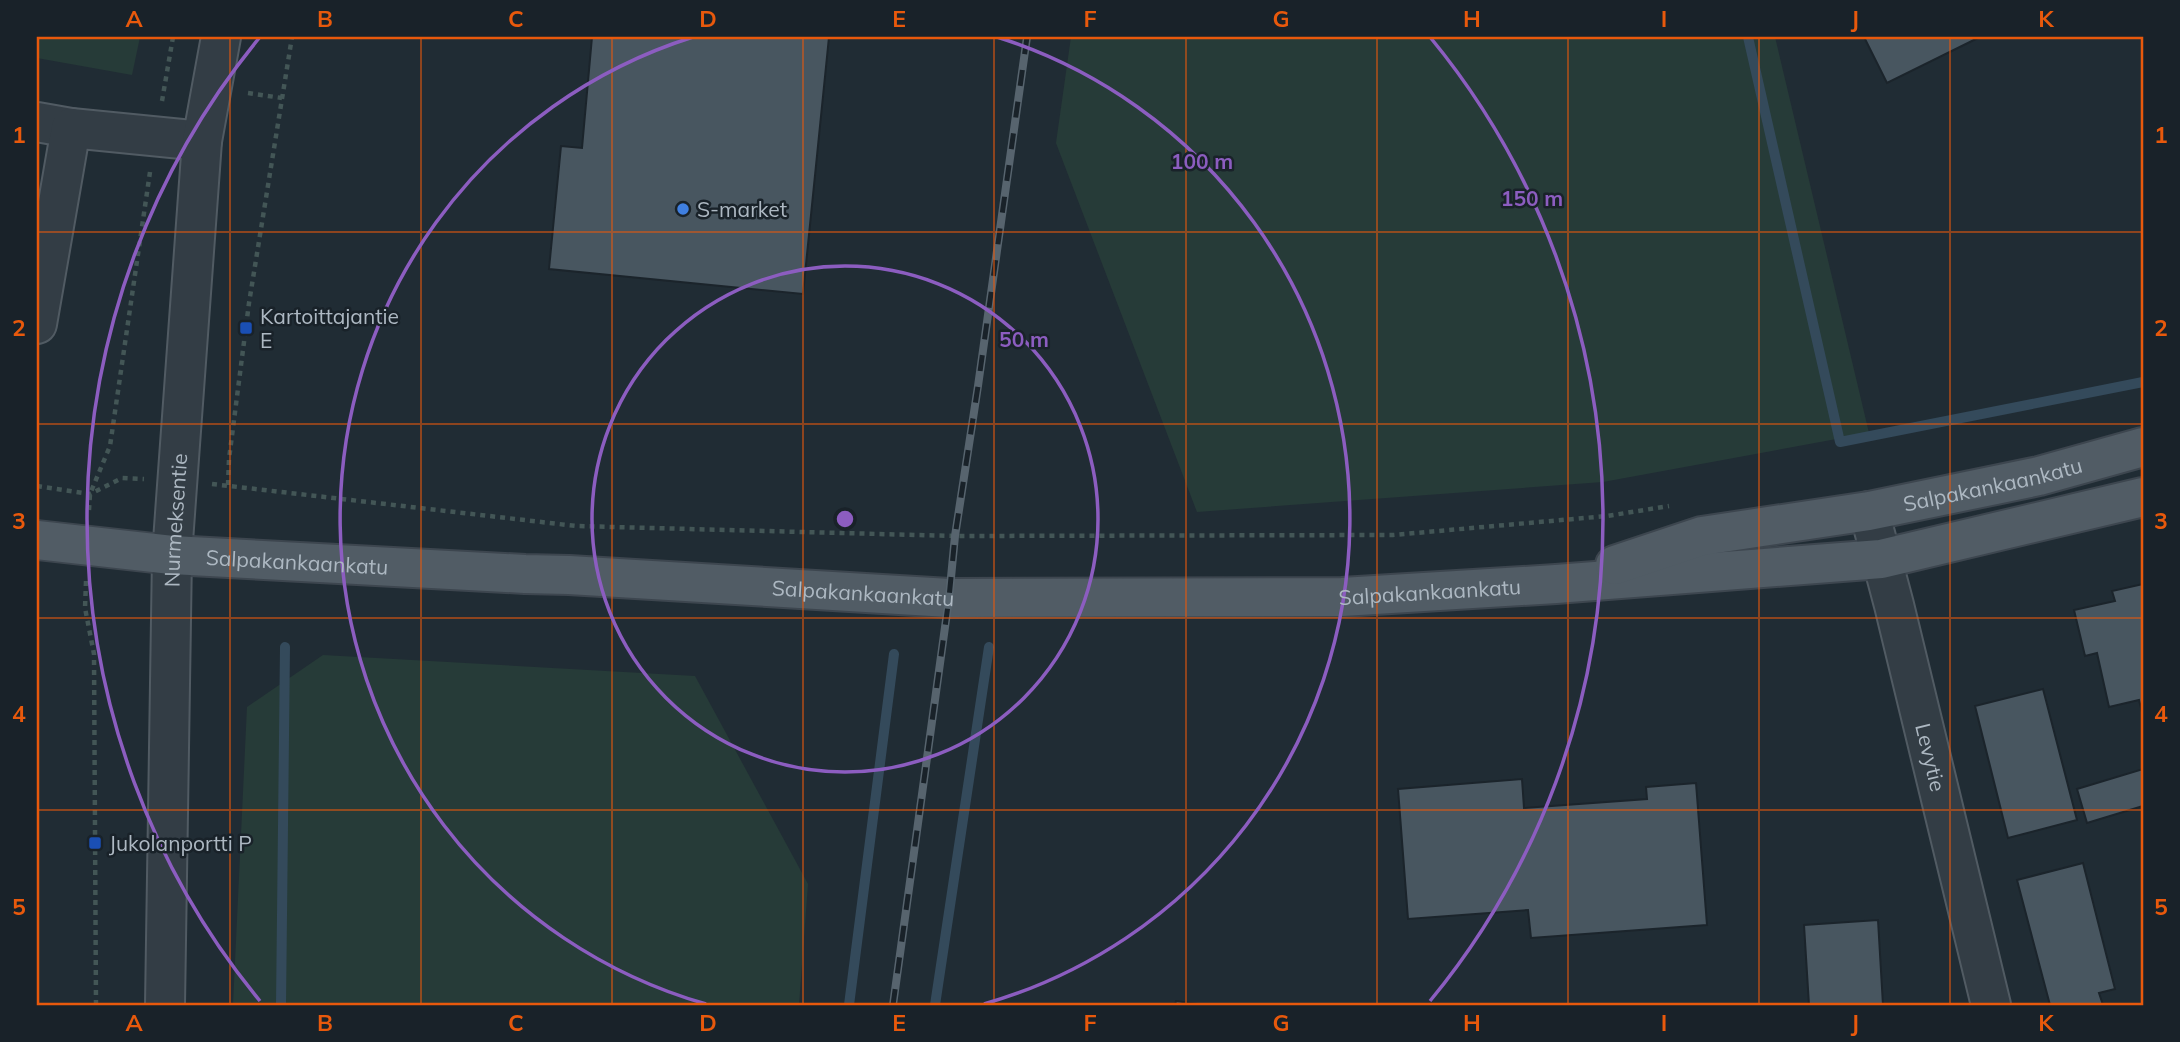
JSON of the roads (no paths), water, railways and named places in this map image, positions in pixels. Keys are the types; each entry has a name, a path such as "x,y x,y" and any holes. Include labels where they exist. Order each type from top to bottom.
{"main road":[{"name":"Salpakankaankatu","path":"1556,584 1702,536 1869,511 2039,476 2143,447"},
{"name":"Salpakankaankatu","path":"37,540 172,555 949,598 1342,597 1881,559 2143,498"}],"street":[{"name":"Nurmeksentie","path":"165,1005 172,555 176,481 202,141 221,37"},
{"path":"37,324 54,125 202,141"},
{"name":"Levytie","path":"1869,511 1991,1005"}],"waterway":[{"path":"1748,37 1840,442 2143,382"},
{"path":"281,1005 285,647"},
{"path":"935,1005 989,647"},
{"path":"849,1005 894,654"}],"railway":[{"path":"893,1005 949,598 955,536 1027,37"}],"place":[{"name":"S-market","path":"683,209"},
{"name":"Kartoittajantie E","path":"246,328"},
{"name":"Jukolanportti P","path":"95,843"}]}
